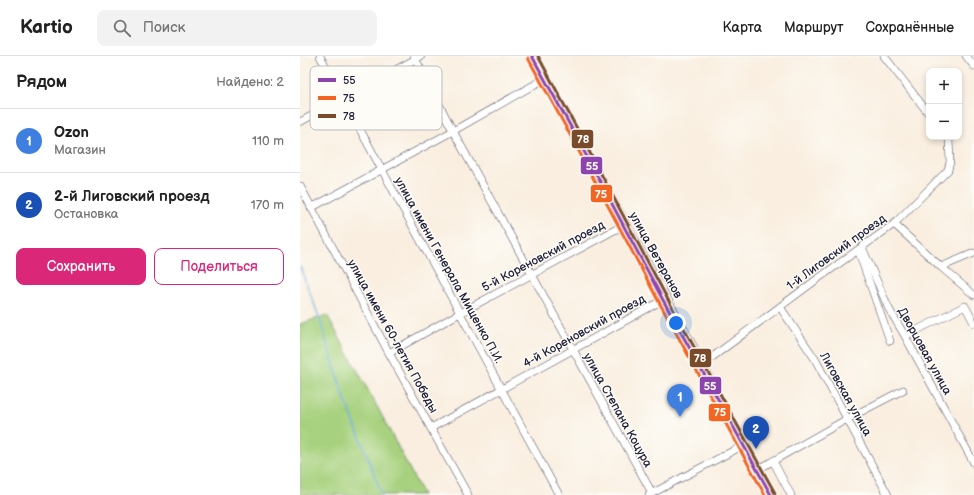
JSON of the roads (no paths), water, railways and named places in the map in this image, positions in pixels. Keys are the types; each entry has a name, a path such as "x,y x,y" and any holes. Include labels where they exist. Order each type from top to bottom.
{"street":[{"name":"улица имени Генерала Мищенко П.И.","path":"320,56 325,66"},
{"name":"улица Ветеранов","path":"533,56 703,364 771,495"},
{"path":"884,56 926,110"},
{"path":"966,56 974,66"},
{"path":"401,66 417,57"},
{"name":"улица Степана Коцура","path":"417,57 421,66"},
{"path":"311,208 453,131 545,78"},
{"name":"улица Ветеранов","path":"545,78 663,300 738,438 744,445"},
{"name":"улица Степана Коцура","path":"442,108 650,494"},
{"path":"300,122 310,117"},
{"name":"улица имени Генерала Мищенко П.И.","path":"360,130 559,495"},
{"name":"1-й Лиговский проезд","path":"703,364 894,224 948,170 950,162 949,140"},
{"name":"улица имени 60-летия Победы","path":"300,186 389,353 468,495"},
{"path":"894,224 974,295"},
{"name":"5-й Кореновский проезд","path":"389,353 624,225"},
{"path":"860,249 890,341"},
{"name":"Дворцовая улица","path":"860,249 889,309 974,463"},
{"path":"941,267 974,253"},
{"name":"4-й Кореновский проезд","path":"431,428 663,300"},
{"path":"905,336 965,306 974,322"},
{"name":"Лиговская улица","path":"780,307 815,359 888,495"},
{"path":"757,470 847,419 903,390"},
{"path":"650,494 744,445"},
{"path":"773,461 791,495"}],"waterway":[{"path":"300,267 318,314 342,391 382,495"}],"place":[{"name":"Ozon","path":"680,417"},
{"name":"2-й Лиговский проезд","path":"756,449"}]}
